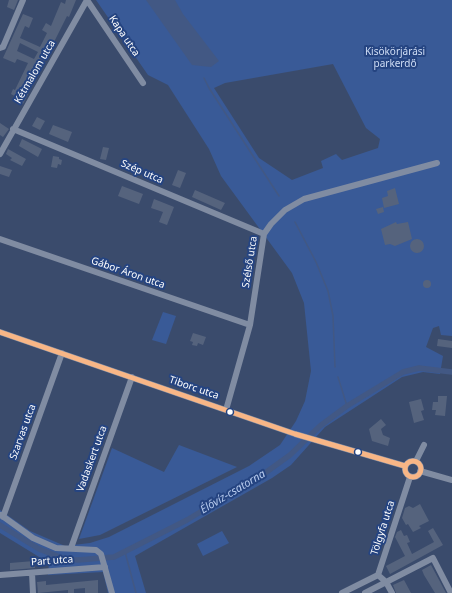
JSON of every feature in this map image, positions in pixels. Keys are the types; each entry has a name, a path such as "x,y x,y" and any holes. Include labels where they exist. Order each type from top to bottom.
{"street":[{"path":"0,48 3,47 22,0"},
{"name":"Kapa utca","path":"87,0 144,83"},
{"name":"Kétmalom utca","path":"0,154 87,0"},
{"name":"Szép utca","path":"13,129 264,234"},
{"name":"Szélső utca","path":"226,410 250,325 264,234 285,210 304,199 321,193 437,163"},
{"name":"Gábor Áron utca","path":"0,239 250,325"},
{"name":"Tiborc utca","path":"0,332 299,435 405,466"},
{"name":"Szarvas utca","path":"2,516 62,353"},
{"name":"Vadaskert utca","path":"71,548 132,377"},
{"path":"416,461 424,446"},
{"path":"416,461 419,463 420,471 416,476 410,477 405,472 405,466 408,462 416,461"},
{"path":"420,471 452,480"},
{"name":"Tölgyfa utca","path":"378,574 410,477"},
{"path":"2,516 33,538 56,548 96,550 103,555 112,593"},
{"path":"365,593 433,558 451,593"},
{"name":"Part utca","path":"0,575 105,565"},
{"path":"32,572 33,593"},
{"path":"342,593 378,574 386,582 392,593"}],"green space":[{"name":"Kisökörjárási parkerdő","path":"96,0 452,0 452,336 441,335 439,326 433,328 426,347 443,356 440,374 423,372 402,377 325,427 291,465 272,478 135,556 146,593 108,593 103,572 48,575 49,563 0,533 0,510 30,531 65,546 90,543 109,537 249,466 280,445 296,421 305,401 311,371 304,303 292,273 221,176 209,149 168,85 148,75","holes":["333,64 366,128 380,139 378,148 342,160 336,154 321,161 323,168 292,180 259,158 214,88 225,83"]},
{"path":"163,312 176,316 166,344 152,340"},
{"path":"179,445 237,467 100,535 79,539 112,448 164,472"},
{"path":"222,531 229,543 203,556 197,544"}],"shaded area":[{"path":"146,0 175,0 183,14 219,61 211,67 192,65"}],"building":[{"path":"9,0 18,0 14,10 7,7"},
{"path":"66,0 76,0 69,17 67,16 23,104 18,101 20,99 11,94 13,89 15,90 28,63 17,59 15,63 3,58 23,14 33,18 29,28 25,26 20,38 40,47 47,33 42,30 46,23 51,26 61,2 65,4","holes":["20,43 38,52 34,59 17,51"]},
{"path":"37,117 45,121 40,130 32,126"},
{"path":"0,123 9,129 3,137 0,135"},
{"path":"53,125 72,132 68,142 49,134"},
{"path":"22,139 42,149 38,157 19,146"},
{"path":"103,147 109,148 106,160 100,159"},
{"path":"8,149 26,159 22,166 10,160 12,158 6,154"},
{"path":"53,156 59,157 59,159 62,160 61,165 58,164 57,168 51,167"},
{"path":"0,166 12,170 9,177 0,174"},
{"path":"178,170 186,173 180,188 172,185"},
{"path":"122,186 143,194 139,204 118,196"},
{"path":"395,188 399,204 384,208 382,198 388,196 387,191"},
{"path":"195,190 225,203 221,210 192,197"},
{"path":"154,199 174,207 167,225 159,222 163,212 151,208"},
{"path":"383,207 384,212 378,214 376,209"},
{"path":"396,222 397,224 408,222 412,239 395,246 390,244 385,245 381,229"},
{"path":"414,239 420,239 424,243 424,249 420,253 414,253 410,249 410,243"},
{"path":"427,280 430,281 430,287 427,288 424,287 423,284 424,281"},
{"path":"193,333 206,337 203,345 198,343 197,346 192,345 193,342 190,341"},
{"path":"438,339 452,341 452,348 437,346"},
{"path":"438,396 447,396 445,416 435,415 436,410 432,410 433,402 438,402"},
{"path":"421,399 424,410 421,411 424,420 414,423 409,402"},
{"path":"381,419 386,425 381,429 383,435 390,438 388,446 372,441 369,429"},
{"path":"420,504 429,521 419,526 421,528 413,532 402,518 405,508 409,506 413,508"},
{"path":"433,528 443,545 390,574 386,566 405,556 395,537 397,532 401,530 404,536 407,535 410,542 407,543 412,554 434,542 428,531"},
{"path":"34,561 35,568 10,570 10,563"},
{"path":"431,565 446,593 435,593 424,575 422,570"},
{"path":"98,580 98,593 85,593 85,588 74,589 74,593 68,593 68,590 38,593 37,582 46,581 46,585"},
{"path":"404,580 411,593 396,593 393,585"}],"waterway":[{"path":"204,78 279,196"},
{"path":"295,222 316,262 328,291 333,316 335,367"},
{"name":"Élővíz-csatorna","path":"0,525 39,549 65,559 78,560 114,557 187,520 265,473 290,455 320,426 347,406 403,372 419,368 452,372"},
{"path":"338,377 347,406"},
{"path":"125,552 136,593"}],"transit line":[{"path":"0,332 295,434 405,466"},
{"path":"413,461 419,463 421,469 419,475 413,477 407,475 405,469 407,463 413,461"}]}
